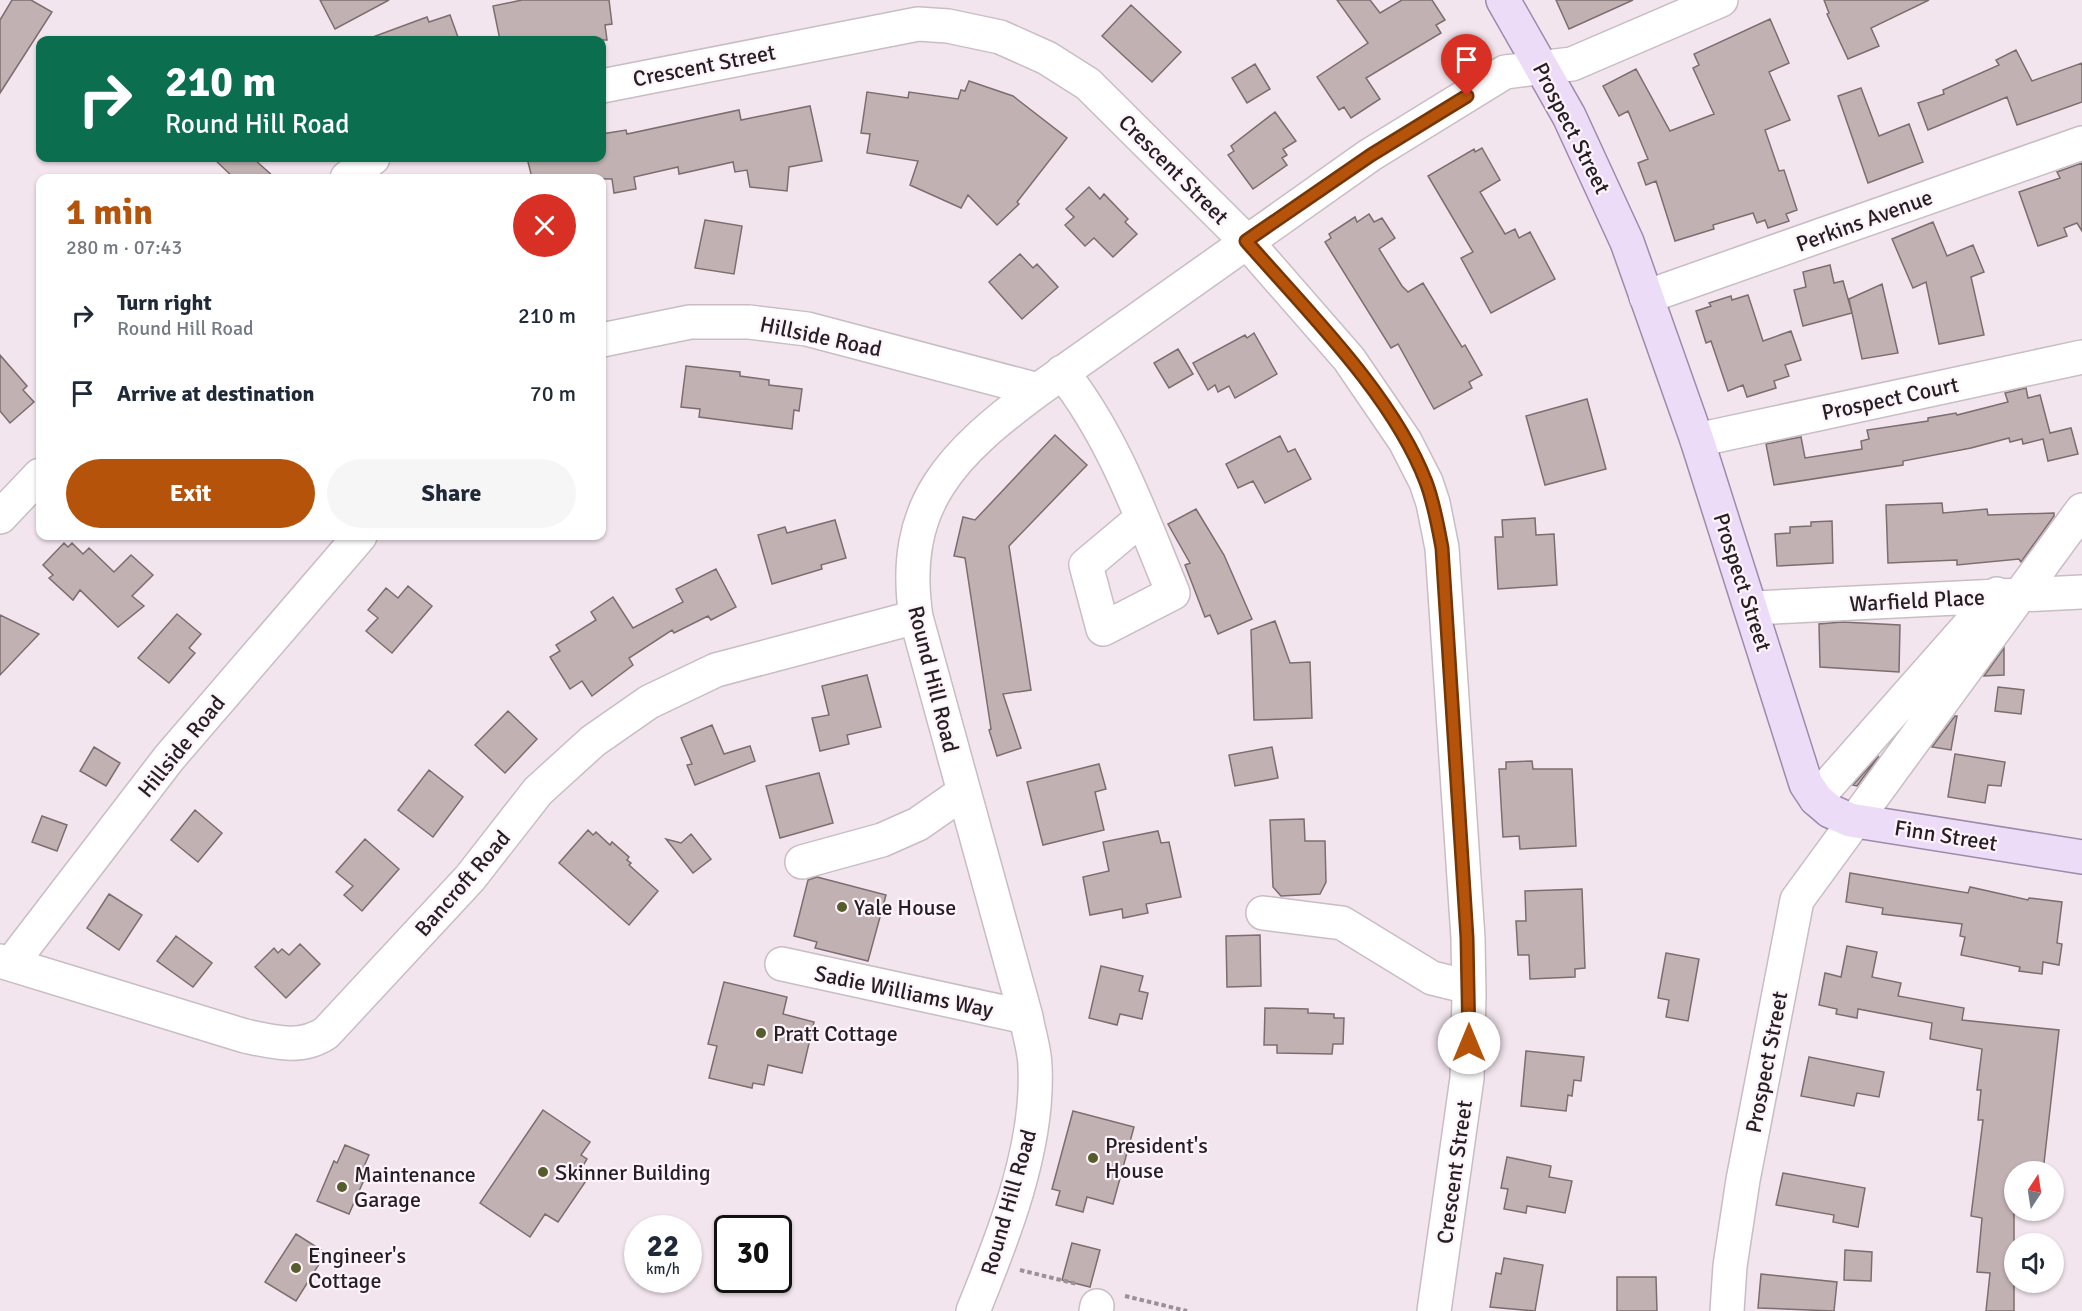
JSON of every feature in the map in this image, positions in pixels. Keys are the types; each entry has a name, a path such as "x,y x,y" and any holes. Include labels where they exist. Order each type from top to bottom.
{"main road":[{"name":"Prospect Street","path":"1503,0 1542,67 1613,208 1697,440 1753,608 1798,762 1816,799"},
{"name":"Finn Street","path":"1816,799 1830,811 1850,820 2082,857"}],"street":[{"name":"Round Hill Road","path":"973,1311 1007,1215 1031,1124 1035,1065 1026,1017 916,618 912,565 918,532 931,499 967,447 989,426 1246,241 1371,155 1505,72 1572,64 1721,0"},
{"name":"Crescent Street","path":"606,85 918,24 974,30 1025,46 1068,69 1088,84 1246,241 1349,359 1379,400 1416,461 1433,503 1442,548 1469,987 1467,1078 1434,1311"},
{"name":"Perkins Avenue","path":"1646,297 2082,142"},
{"path":"352,174 368,162"},
{"name":"Hillside Road","path":"606,338 690,322 721,320 759,323 807,329 1050,381"},
{"name":"Prospect Court","path":"1697,440 2082,357"},
{"path":"1050,381 1089,407 1122,470 1142,518"},
{"path":"0,517 36,479"},
{"path":"1816,799 2082,498"},
{"name":"Prospect Street","path":"1727,1311 1730,1266 1743,1180 1797,900 2082,510"},
{"name":"Hillside Road","path":"5,962 169,758 357,540"},
{"name":"Warfield Place","path":"1753,608 2082,592"},
{"name":"Bancroft Road","path":"5,962 245,1036 272,1042 312,1042 345,1013 470,878 538,791 593,741 649,702 716,670 916,618"},
{"path":"802,862 882,840 918,824 964,792"},
{"path":"1263,913 1342,923 1432,978 1469,987"},
{"name":"Sadie Williams Way","path":"782,964 1026,1017"}],"building":[{"path":"12,0 31,0 52,12 0,93 0,20"},
{"path":"320,0 389,0 335,29"},
{"path":"522,0 609,0 612,24 605,25 607,40 606,36 499,36 493,6"},
{"path":"1337,0 1370,0 1380,13 1402,0 1432,0 1445,20 1436,25 1441,33 1366,78 1380,99 1351,118 1344,107 1339,110 1317,77 1368,43"},
{"path":"1556,0 1633,0 1569,29"},
{"path":"1824,0 1929,0 1871,28 1879,46 1848,59 1827,14 1829,13"},
{"path":"1131,5 1181,52 1152,82 1102,36"},
{"path":"450,15 458,36 375,36 427,17 429,22"},
{"path":"1770,19 1789,63 1769,72 1790,120 1765,130 1779,171 1784,170 1797,210 1786,214 1789,221 1768,228 1765,220 1757,223 1753,213 1713,225 1714,229 1675,241 1656,181 1646,185 1638,163 1648,159 1628,111 1619,116 1603,86 1636,69 1670,131 1714,114 1693,68 1699,65 1694,54"},
{"path":"2016,50 2032,81 2082,63 2082,102 2017,125 2007,97 1928,130 1918,103 1944,94 1943,90 1999,65 1996,60"},
{"path":"1255,64 1270,89 1247,103 1232,78"},
{"path":"969,81 1013,96 1067,138 1017,202 1019,204 997,225 968,195 961,208 910,185 918,161 867,153 870,134 861,133 867,92 908,98 909,92 958,99 961,90 965,91"},
{"path":"1861,88 1879,136 1909,124 1923,162 1868,183 1838,96"},
{"path":"810,106 822,161 789,167 787,191 750,187 747,170 735,172 733,162 679,174 678,167 634,177 636,189 614,193 612,179 606,179 606,174 531,174 528,162 606,162 606,133 626,130 627,134 739,110 741,120"},
{"path":"1275,112 1296,141 1283,149 1287,155 1282,158 1287,165 1253,189 1228,155 1234,151 1231,146"},
{"path":"1482,148 1500,180 1480,192 1505,234 1515,229 1519,238 1530,232 1555,279 1491,313 1461,258 1473,252 1428,176 1474,149 1475,152"},
{"path":"217,162 257,162 271,174 230,174"},
{"path":"2082,163 2082,231 2077,223 2064,228 2067,236 2038,246 2019,192 2060,178 2057,172"},
{"path":"1089,187 1100,199 1104,194 1128,219 1125,222 1137,234 1113,257 1094,238 1085,246 1065,225 1074,217 1066,209"},
{"path":"1369,214 1374,222 1382,218 1395,238 1379,249 1402,286 1408,292 1423,283 1462,347 1465,345 1482,375 1469,382 1472,388 1434,409 1398,344 1391,348 1325,242 1331,238 1329,234 1355,217 1357,222"},
{"path":"705,220 742,226 734,274 695,268"},
{"path":"1933,222 1947,256 1973,245 1984,272 1971,277 1984,335 1939,344 1926,282 1913,288 1892,239"},
{"path":"1020,254 1033,268 1037,264 1058,287 1022,319 989,282"},
{"path":"1830,265 1834,283 1843,281 1852,313 1803,326 1794,290 1806,287 1803,272"},
{"path":"1882,284 1898,353 1862,359 1849,299"},
{"path":"1748,295 1763,341 1791,331 1801,360 1785,365 1789,376 1774,381 1776,388 1747,397 1743,385 1728,391 1711,341 1706,343 1696,311 1711,306 1709,303 1731,296 1732,300"},
{"path":"1254,333 1277,374 1235,398 1229,386 1218,392 1215,385 1208,390 1193,363 1245,335 1247,338"},
{"path":"1178,349 1193,374 1169,388 1154,363"},
{"path":"0,355 27,386 23,390 34,402 10,423 0,411"},
{"path":"686,366 740,372 740,376 769,380 769,385 802,389 799,411 794,410 792,429 699,417 700,409 681,407"},
{"path":"2026,388 2028,398 2040,395 2050,433 2071,428 2078,454 2048,461 2043,439 2023,444 2022,439 2010,442 2009,438 1903,461 1903,465 1774,485 1766,444 1801,437 1805,458 1862,449 1861,441 1869,439 1867,430 1928,421 1928,418 1956,413 1957,415 2008,402 2005,393"},
{"path":"1587,399 1606,469 1545,485 1526,416"},
{"path":"1055,435 1087,465 1009,546 1031,690 1003,694 1021,748 997,756 989,730 991,729 965,558 954,556 963,517 975,520"},
{"path":"1280,436 1288,452 1295,449 1311,479 1265,503 1253,481 1238,488 1226,464"},
{"path":"1942,503 1943,513 1987,509 1988,515 2054,513 2054,516 2021,562 2019,559 1957,565 1957,560 1888,563 1886,505"},
{"path":"1196,509 1224,555 1252,619 1218,634 1210,615 1205,617 1185,565 1190,563 1168,524"},
{"path":"1535,518 1536,535 1554,534 1557,585 1498,589 1495,537 1503,537 1502,520"},
{"path":"835,520 846,558 821,565 822,569 772,584 758,535 785,527 787,533"},
{"path":"1832,521 1833,563 1777,566 1775,534 1790,533 1790,527 1811,526 1811,522"},
{"path":"64,543 68,547 72,543 83,554 89,548 114,572 131,555 153,575 132,596 144,606 118,627 80,590 73,600 49,578 53,575 43,565"},
{"path":"716,569 736,607 711,620 708,616 674,633 672,630 629,658 633,665 592,696 582,681 570,689 550,657 560,651 556,645 596,620 591,612 613,597 633,628 683,602 676,589"},
{"path":"408,586 432,606 392,653 366,631 378,618 368,610 386,588 398,598"},
{"path":"177,614 201,634 189,648 195,653 169,683 138,658"},
{"path":"0,615 39,634 0,675"},
{"path":"1275,621 1290,663 1310,662 1312,718 1254,720 1251,630"},
{"path":"1842,622 1900,625 1899,672 1820,667 1819,624"},
{"path":"2004,648 2004,675 1984,676"},
{"path":"867,675 881,727 847,735 849,744 820,751 812,718 829,715 822,686"},
{"path":"1998,687 2024,690 2021,714 1995,711"},
{"path":"508,711 537,739 505,773 475,745"},
{"path":"1957,716 1951,750 1932,747"},
{"path":"712,725 724,754 750,746 755,761 695,785 687,765 692,764 681,738"},
{"path":"94,747 120,763 106,786 80,771"},
{"path":"1272,747 1278,778 1235,786 1229,755"},
{"path":"1955,754 2005,762 2001,786 1988,785 1985,803 1948,797"},
{"path":"1879,756 1857,786 1853,785"},
{"path":"1532,761 1533,769 1572,769 1576,846 1520,849 1519,836 1503,837 1499,769 1506,769 1506,762"},
{"path":"1099,764 1106,789 1095,792 1104,830 1043,845 1027,782"},
{"path":"429,770 463,797 433,837 398,810"},
{"path":"819,773 833,823 780,838 766,786"},
{"path":"195,810 222,833 198,862 171,840"},
{"path":"42,816 67,825 57,851 32,842"},
{"path":"1304,819 1305,841 1325,841 1326,882 1320,894 1281,896 1273,887 1270,820"},
{"path":"588,830 593,835 596,832 610,845 612,842 629,857 627,860 631,863 629,865 658,891 629,925 559,863"},
{"path":"1158,831 1161,843 1169,842 1181,897 1146,904 1148,913 1123,918 1122,909 1090,915 1083,877 1109,871 1103,842"},
{"path":"691,834 711,859 693,873 666,839 681,843"},
{"path":"365,839 399,869 362,911 344,895 353,886 336,872"},
{"path":"1850,873 1968,893 1970,887 2028,900 2029,898 2062,902 2057,943 2062,944 2059,965 2043,962 2042,974 2019,971 2020,967 1961,955 1965,937 1960,936 1962,924 1882,914 1883,908 1846,902"},
{"name":"Yale House","path":"817,877 886,895 868,961 815,948 817,942 794,936 808,880"},
{"path":"1582,889 1585,968 1575,969 1575,977 1530,979 1529,955 1518,955 1516,921 1526,921 1525,891"},
{"path":"109,894 142,915 119,950 87,928"},
{"path":"1260,935 1261,986 1227,987 1226,936"},
{"path":"176,936 212,963 193,987 157,961"},
{"path":"300,944 320,964 286,998 255,967 274,948 278,953 282,949 289,955"},
{"path":"1847,946 1877,952 1872,977 1901,983 1898,996 1964,1008 1962,1020 2059,1030 2044,1161 2004,1161 2004,1221 2014,1221 2014,1233 2004,1233 2004,1293 2014,1293 2014,1311 1986,1311 1990,1273 1977,1272 1982,1218 1971,1216 1983,1120 1978,1120 1981,1090 1977,1090 1982,1049 1930,1039 1932,1023 1858,1009 1857,1018 1836,1014 1837,1009 1819,1005 1825,973 1841,977"},
{"path":"1666,953 1699,959 1688,1021 1666,1017 1669,1000 1658,998"},
{"path":"1101,966 1143,976 1139,991 1148,993 1142,1019 1120,1014 1117,1025 1089,1018"},
{"name":"Pratt Cottage","path":"724,982 787,997 783,1014 814,1022 802,1073 768,1065 764,1085 753,1083 752,1088 709,1078 717,1046 708,1044"},
{"path":"1265,1008 1308,1009 1308,1013 1334,1014 1334,1018 1344,1018 1343,1044 1333,1044 1332,1054 1277,1053 1277,1045 1264,1045"},
{"path":"1526,1051 1584,1057 1581,1081 1574,1080 1572,1096 1568,1095 1566,1111 1521,1106"},
{"path":"1809,1057 1884,1072 1879,1097 1857,1093 1854,1106 1801,1096"},
{"name":"Skinner Building","path":"543,1110 590,1142 581,1155 587,1159 581,1169 590,1175 558,1222 545,1214 530,1237 480,1203"},
{"name":"President's House","path":"1073,1111 1134,1127 1113,1204 1087,1197 1083,1212 1056,1205 1060,1191 1052,1189"},
{"name":"Maintenance Garage","path":"345,1145 369,1155 362,1171 367,1173 349,1214 317,1201 334,1161 337,1163"},
{"path":"1507,1157 1551,1166 1549,1177 1572,1181 1565,1213 1527,1206 1526,1213 1504,1209 1508,1189 1501,1188"},
{"path":"1783,1173 1865,1188 1858,1227 1833,1222 1834,1215 1776,1205"},
{"name":"Engineer's Cottage","path":"296,1234 326,1253 296,1301 265,1282"},
{"path":"1072,1243 1100,1250 1090,1287 1062,1280"},
{"path":"1845,1250 1872,1252 1871,1281 1844,1280"},
{"path":"1504,1258 1543,1265 1535,1311 1490,1307 1496,1273 1501,1274"},
{"path":"1761,1274 1837,1282 1834,1311 1758,1308"},
{"path":"1617,1277 1656,1277 1657,1311 1617,1311"}],"place":[{"name":"Yale House","path":"842,907"},
{"name":"Pratt Cottage","path":"761,1033"},
{"name":"President's House","path":"1093,1158"},
{"name":"Skinner Building","path":"543,1172"},
{"name":"Maintenance Garage","path":"342,1187"},
{"name":"Engineer's Cottage","path":"296,1268"}],"route":[{"path":"1467,96 1371,155 1246,241 1349,359 1372,390 1416,461 1433,503 1442,548 1467,938 1469,1043"}]}
